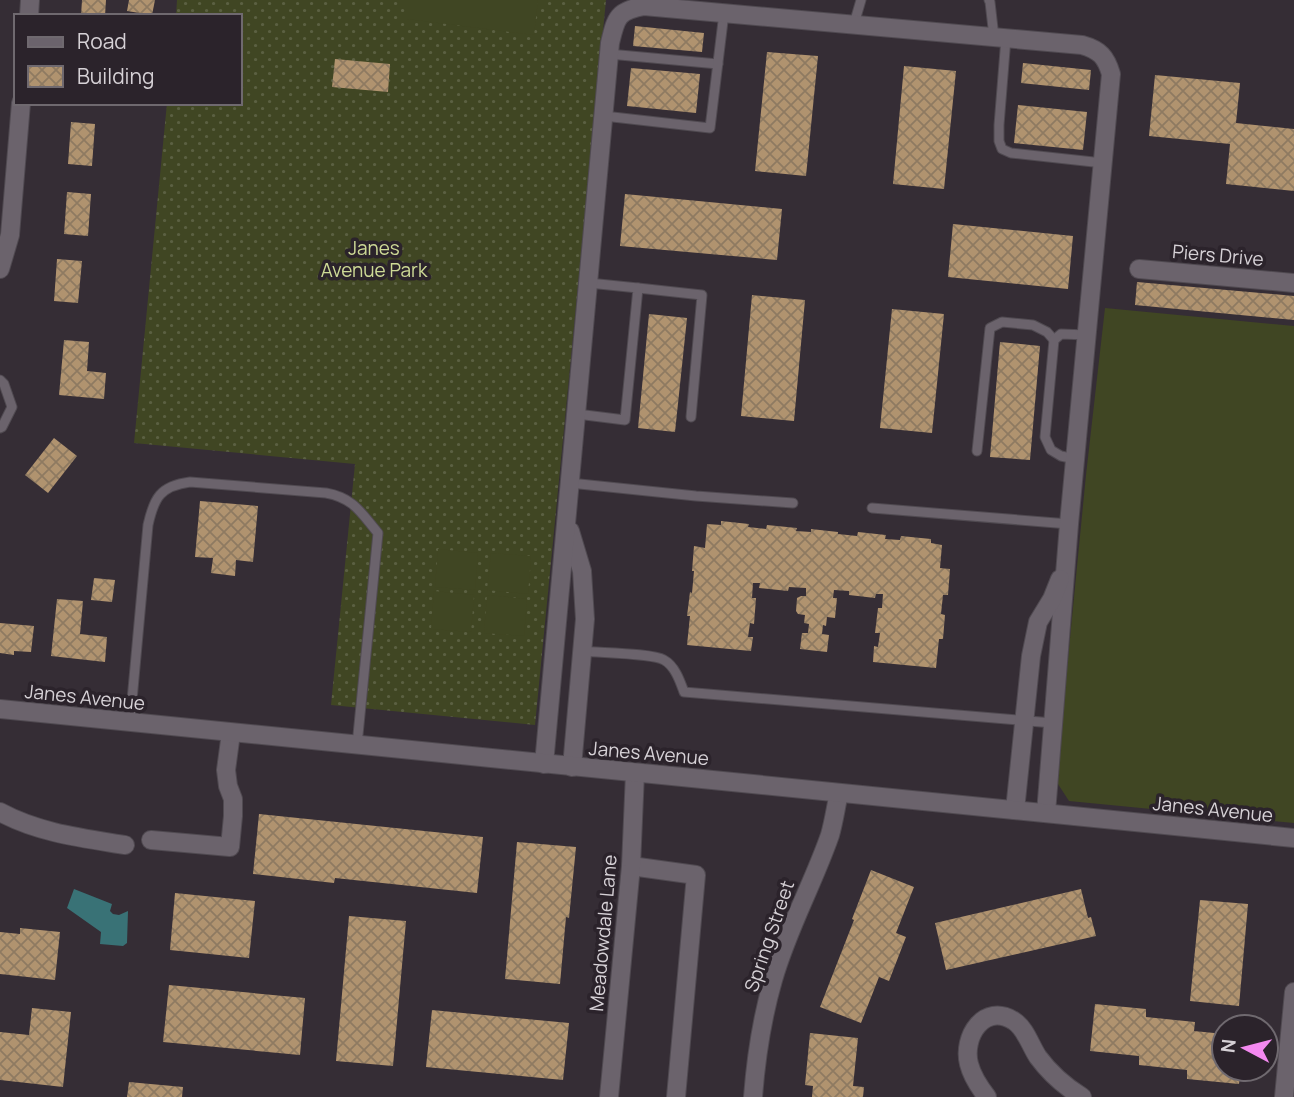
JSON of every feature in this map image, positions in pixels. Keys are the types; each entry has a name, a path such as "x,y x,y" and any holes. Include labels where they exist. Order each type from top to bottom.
{"street":[{"path":"544,764 609,54 614,27 620,14 631,8 704,5 724,12 1082,45 1101,54 1107,62 1111,74 1069,524 1046,813"},
{"path":"0,269 10,235 21,105"},
{"name":"Piers Drive","path":"1139,269 1294,282"},
{"path":"567,521 582,571 584,619 572,767"},
{"path":"1015,810 1031,656 1038,622 1052,599 1066,563"},
{"name":"Janes Avenue","path":"0,709 1294,838"},
{"path":"150,840 230,848 233,799 226,769 231,733"},
{"name":"Meadowdale Lane","path":"609,1097 631,866 635,773"},
{"name":"Spring Street","path":"753,1097 762,1027 773,980 831,833 839,793"},
{"path":"0,812 39,829 124,845"},
{"path":"631,866 696,875 676,1097"},
{"path":"1284,1097 1294,992"},
{"path":"987,1097 969,1065 968,1045 975,1026 988,1017 1013,1021 1022,1029 1039,1058 1069,1089 1082,1097"}],"lane":[{"path":"854,24 861,0"},
{"path":"989,0 1000,38 999,141 1002,149 1011,153 1103,163"},
{"path":"604,116 710,128 724,12"},
{"path":"609,54 718,64"},
{"path":"589,283 702,295 691,417"},
{"path":"577,414 625,420 638,288"},
{"path":"977,451 990,328 1002,323 1033,325 1047,332 1054,340"},
{"path":"1075,459 1061,456 1051,450 1045,437 1054,340 1061,334 1087,335"},
{"path":"0,380 12,407 0,428"},
{"path":"130,722 148,525 153,505 163,491 175,484 190,482 326,493 340,495 352,502 379,533 357,745"},
{"path":"570,484 793,503"},
{"path":"872,508 1069,524"},
{"path":"582,651 665,660 677,674 684,692 1054,723"}],"green space":[{"name":"Janes Avenue Park","path":"177,0 606,0 535,725 331,705 355,464 134,443 167,105 242,105 242,14 176,14"},
{"path":"407,0 538,0 534,35 407,19"},
{"path":"1105,308 1294,326 1294,823 1069,801 1056,781"},
{"path":"438,549 478,553 475,590 435,587"},
{"path":"491,553 531,556 528,594 487,590"},
{"path":"434,591 474,595 471,632 431,629"},
{"path":"487,595 527,599 524,636 484,633"}],"water":[{"path":"74,889 112,904 110,911 113,914 119,915 128,911 127,943 123,946 100,944 101,932 67,908"}],"building":[{"path":"82,0 106,0 105,14 81,14"},
{"path":"129,0 155,0 152,14 127,11"},
{"path":"635,26 704,33 702,52 633,46"},
{"path":"767,52 818,56 806,176 755,171"},
{"path":"335,59 390,64 388,92 332,87"},
{"path":"1023,63 1091,70 1089,90 1021,83"},
{"path":"904,66 956,71 944,189 893,184"},
{"path":"631,68 700,74 696,113 627,106"},
{"path":"1155,75 1240,83 1236,123 1294,129 1294,191 1226,184 1230,144 1149,136"},
{"path":"1018,105 1087,112 1083,150 1014,143"},
{"path":"71,122 95,124 92,166 68,164"},
{"path":"67,192 91,194 88,236 64,234"},
{"path":"625,194 782,209 777,260 620,246"},
{"path":"953,224 1073,236 1068,289 948,277"},
{"path":"57,259 82,261 78,303 54,301"},
{"path":"1137,282 1294,296 1294,320 1135,305"},
{"path":"752,295 805,300 794,421 741,416"},
{"path":"892,309 944,314 932,433 880,428"},
{"path":"649,314 687,318 675,432 638,428"},
{"path":"64,340 89,342 87,371 106,373 104,399 59,395"},
{"path":"1000,342 1040,346 1030,460 990,457"},
{"path":"54,438 77,456 48,493 25,475"},
{"path":"200,501 258,506 253,562 236,560 235,576 211,573 213,558 195,557"},
{"path":"721,521 766,529 767,525 797,528 796,531 811,532 811,529 857,536 858,532 886,535 885,539 900,540 901,536 931,539 931,543 942,545 940,568 950,569 948,595 943,595 943,639 939,639 936,668 873,662 874,646 878,647 880,633 875,633 878,608 882,608 883,594 876,594 875,598 834,590 833,598 837,598 835,618 827,617 826,626 823,625 822,634 829,635 827,652 800,649 802,633 808,633 809,624 804,623 805,615 796,611 797,598 806,596 806,588 789,587 788,591 759,588 760,583 753,583 752,598 756,598 754,624 750,623 748,637 753,637 751,651 687,645 694,546 705,548 707,524 721,525"},
{"path":"94,578 115,580 112,602 91,600"},
{"path":"57,599 83,601 80,634 107,637 105,662 51,656"},
{"path":"0,623 34,626 31,652 14,651 14,655 0,653"},
{"path":"259,814 483,837 477,893 335,878 334,883 253,874"},
{"path":"517,842 576,847 560,984 505,979"},
{"path":"871,870 914,887 896,933 906,937 889,981 879,977 861,1023 820,1007"},
{"path":"1081,889 1088,918 1091,917 1096,936 946,970 935,923"},
{"path":"175,893 255,901 249,958 170,950"},
{"path":"1200,900 1248,904 1239,1006 1190,1001"},
{"path":"349,916 406,921 393,1066 336,1061"},
{"path":"20,928 60,932 55,980 0,974 0,932 20,934"},
{"path":"169,985 305,998 300,1055 163,1042"},
{"path":"1095,1004 1146,1009 1146,1017 1195,1022 1194,1031 1210,1033 1210,1081 1187,1079 1187,1070 1139,1065 1139,1056 1090,1051"},
{"path":"32,1008 71,1012 63,1087 0,1080 0,1032 29,1035"},
{"path":"432,1010 569,1023 563,1080 426,1067"},
{"path":"810,1033 858,1038 853,1086 864,1087 863,1097 812,1097 813,1086 805,1085"},
{"path":"129,1082 183,1087 182,1097 127,1097"}]}
